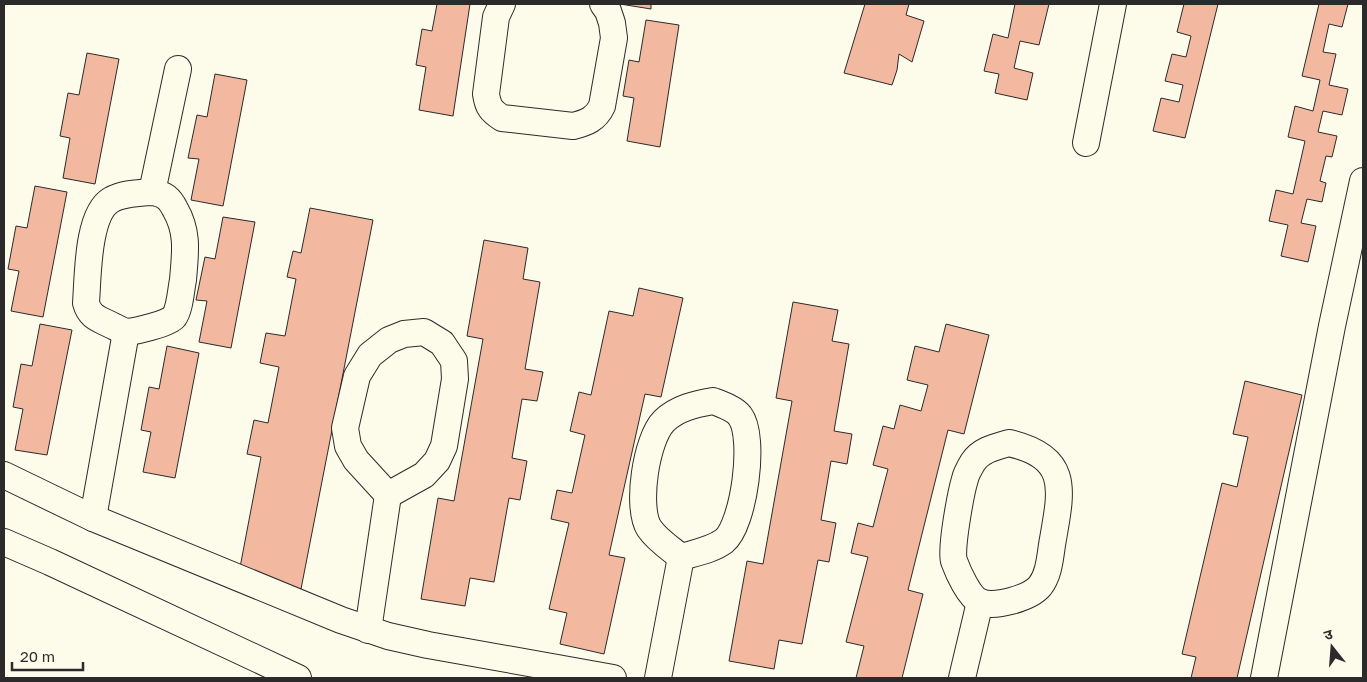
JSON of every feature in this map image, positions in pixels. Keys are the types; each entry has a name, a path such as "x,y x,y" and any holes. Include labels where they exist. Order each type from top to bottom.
{"street":[{"path":"502,4 496,17 486,94 492,112 502,118 573,126 591,120 602,106 614,38 612,23 608,11 603,4"},
{"path":"1086,143 1113,4"},
{"path":"152,192 178,69"},
{"path":"1264,678 1332,326 1363,181"},
{"path":"152,192 170,199 181,219 186,249 182,286 173,317 162,324 126,332 93,316 88,311 86,303 92,235 95,221 101,209 109,201 135,193 152,192"},
{"path":"92,518 126,332"},
{"path":"424,332 442,343 454,362 455,379 444,446 437,461 424,475 388,495 356,460 348,446 345,428 357,376 370,354 389,340 404,334 424,332"},
{"path":"713,401 726,406 740,416 748,444 746,486 734,526 725,540 708,549 681,557 649,528 645,514 644,478 649,452 655,434 664,421 680,409 713,401"},
{"path":"1008,443 1022,446 1037,452 1048,461 1056,476 1059,490 1059,502 1047,574 1038,587 1020,598 994,604 980,602 971,594 952,559 952,547 965,478 973,461 988,449 1008,443"},
{"path":"4,475 92,518 368,630 428,645 613,678"},
{"path":"368,630 388,495"},
{"path":"4,542 298,678"},
{"path":"658,678 681,557"},
{"path":"962,678 980,602"}],"building":[{"path":"437,4 470,4 453,116 419,110 426,67 416,65 422,29 432,31"},
{"path":"620,4 651,4 651,9"},
{"path":"865,4 909,4 906,15 924,21 912,62 899,54 897,70 892,85 844,73"},
{"path":"1015,4 1049,4 1039,45 1020,41 1014,68 1033,73 1027,100 995,93 999,74 984,71 993,34 1008,38"},
{"path":"1184,4 1218,4 1185,138 1153,131 1161,98 1179,102 1183,85 1165,81 1172,54 1186,57 1191,36 1177,32"},
{"path":"1319,4 1348,4 1342,27 1329,24 1323,52 1336,54 1329,85 1348,89 1342,115 1323,111 1318,132 1337,136 1332,157 1326,156 1320,181 1326,183 1322,202 1307,199 1301,223 1316,226 1308,262 1281,256 1288,225 1269,221 1276,190 1293,194 1305,141 1288,137 1295,106 1313,111 1320,80 1302,76"},
{"path":"646,20 679,25 660,147 627,141 634,98 623,96 629,60 639,62"},
{"path":"87,53 119,59 95,184 63,178 70,138 60,136 68,93 79,95"},
{"path":"215,74 247,80 223,206 191,200 199,159 188,158 197,115 207,117"},
{"path":"35,186 67,192 43,317 11,311 19,271 8,269 16,226 27,228"},
{"path":"310,208 373,220 301,589 238,578 261,457 247,454 254,420 268,423 279,367 260,363 266,333 285,336 296,279 287,277 293,251 301,253"},
{"path":"223,217 255,222 231,348 199,342 207,301 196,300 205,257 215,259"},
{"path":"484,240 528,248 523,279 540,282 525,369 543,372 537,401 522,399 512,458 527,461 520,500 509,498 494,582 470,578 465,606 421,599 438,498 454,501 483,339 467,336"},
{"path":"639,288 683,298 661,397 645,394 609,555 625,558 604,654 560,644 567,613 549,609 569,523 551,519 557,490 572,493 585,435 570,431 579,392 591,395 609,311 633,316"},
{"path":"793,302 838,310 832,341 849,344 834,431 852,434 847,464 831,461 821,520 836,523 829,562 818,560 802,644 779,640 774,669 729,661 747,561 763,564 792,401 776,398"},
{"path":"40,324 72,330 47,455 15,450 23,409 13,407 21,364 32,366"},
{"path":"946,324 989,335 964,434 948,430 908,590 923,594 902,678 856,678 864,646 846,642 868,557 851,553 858,523 873,527 888,469 873,465 883,426 894,429 900,405 921,411 928,385 907,380 915,346 939,352"},
{"path":"167,346 199,353 175,478 143,472 151,432 141,430 149,387 159,389"},
{"path":"1245,381 1302,395 1237,678 1191,678 1196,657 1182,654 1222,483 1237,487 1248,437 1233,434"}]}
